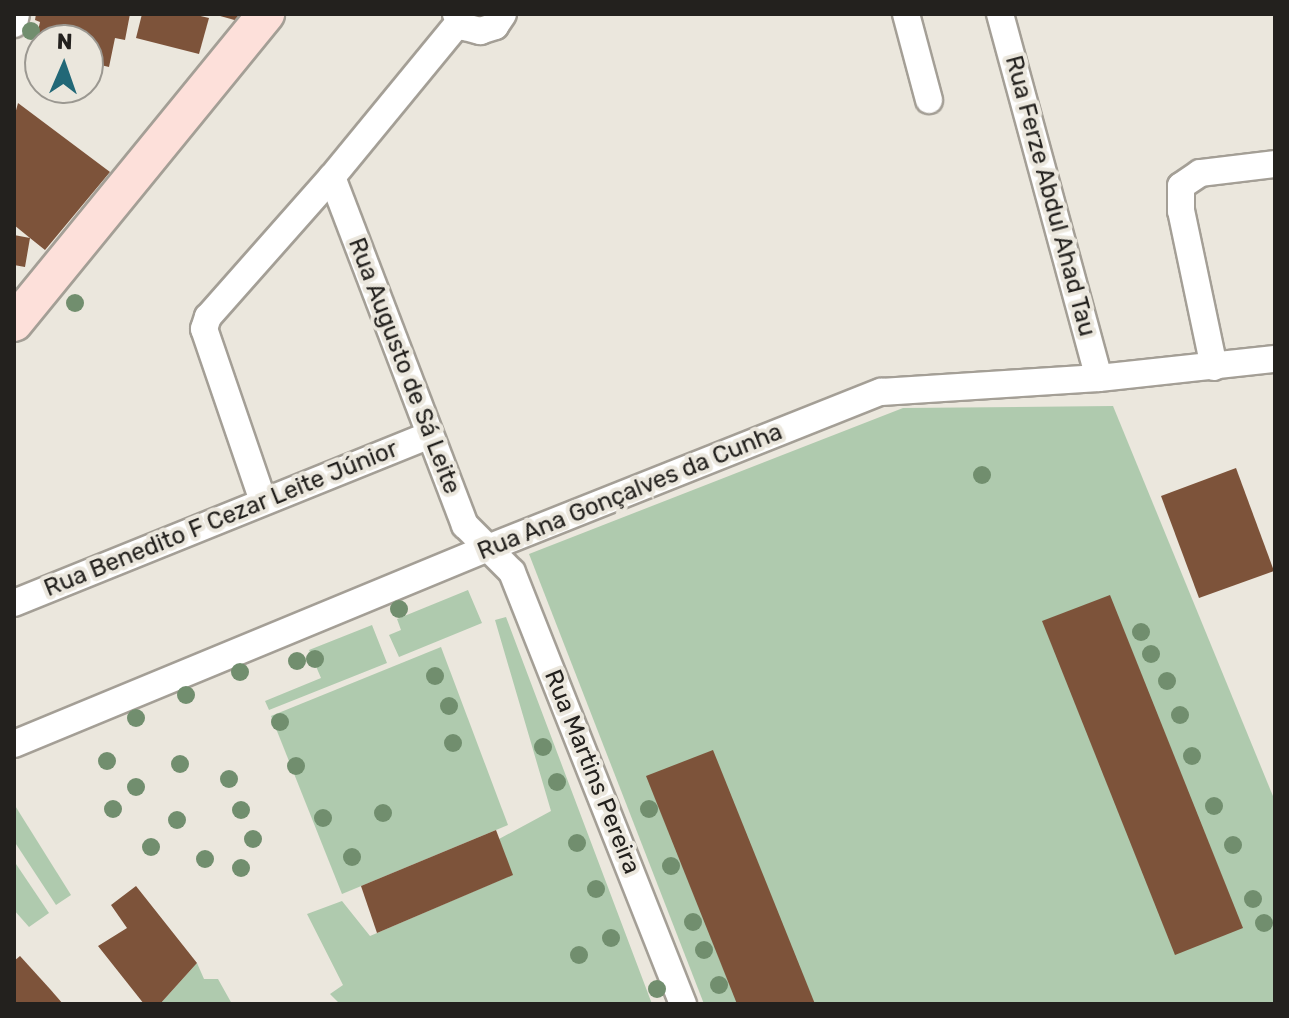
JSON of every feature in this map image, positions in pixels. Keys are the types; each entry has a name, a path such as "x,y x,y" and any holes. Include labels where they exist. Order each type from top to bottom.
{"main road":[{"path":"14,323 266,14"}],"street":[{"path":"14,24 16,14"},
{"path":"263,501 204,329 208,317 332,177 458,18 472,30 488,30 503,14"},
{"name":"Rua Ferze Abdul Ahad Tau","path":"1000,14 1099,378"},
{"path":"908,16 929,100"},
{"path":"1214,367 1181,211 1181,186 1200,173 1275,164"},
{"name":"Rua Augusto de Sá Leite","path":"332,177 465,525 488,548"},
{"name":"Rua Ana Gonçalves da Cunha","path":"14,743 488,548 881,392 1099,378 1275,359"},
{"name":"Rua Benedito F Cezar Leite Júnior","path":"14,603 429,435"},
{"name":"Rua Martins Pereira","path":"488,548 512,572 683,1004"}],"green space":[{"path":"1113,406 1275,801 1275,1004 704,1004 529,554 903,408"},
{"path":"468,590 482,623 399,657 389,635 401,630 397,619"},
{"path":"506,617 652,1004 340,1004 330,994 343,985 307,914 342,901 370,936 512,875 499,839 551,811 495,620"},
{"path":"372,625 387,663 269,710 265,701 321,678 309,650"},
{"path":"441,647 508,825 342,894 271,716"},
{"path":"14,804 71,895 56,905 14,841"},
{"path":"14,861 49,913 29,927 14,910"},
{"path":"197,963 204,979 218,979 232,1004 160,1004"}],"building":[{"path":"36,14 130,14 125,40 115,38 109,67 104,66 104,24 40,24 35,20"},
{"path":"142,14 192,14 209,18 199,54 136,38"},
{"path":"213,14 240,14 238,21"},
{"path":"18,103 110,172 45,250 14,225 14,118"},
{"path":"14,235 30,238 25,267 14,265"},
{"path":"1236,468 1274,571 1199,598 1161,496"},
{"path":"1110,595 1243,928 1175,955 1042,621"},
{"path":"713,750 815,1004 737,1004 646,776"},
{"path":"496,830 513,875 377,933 361,886"},
{"path":"136,886 197,963 160,1004 144,1004 98,946 127,928 111,905"},
{"path":"20,956 63,1004 14,1004 14,961"}]}
